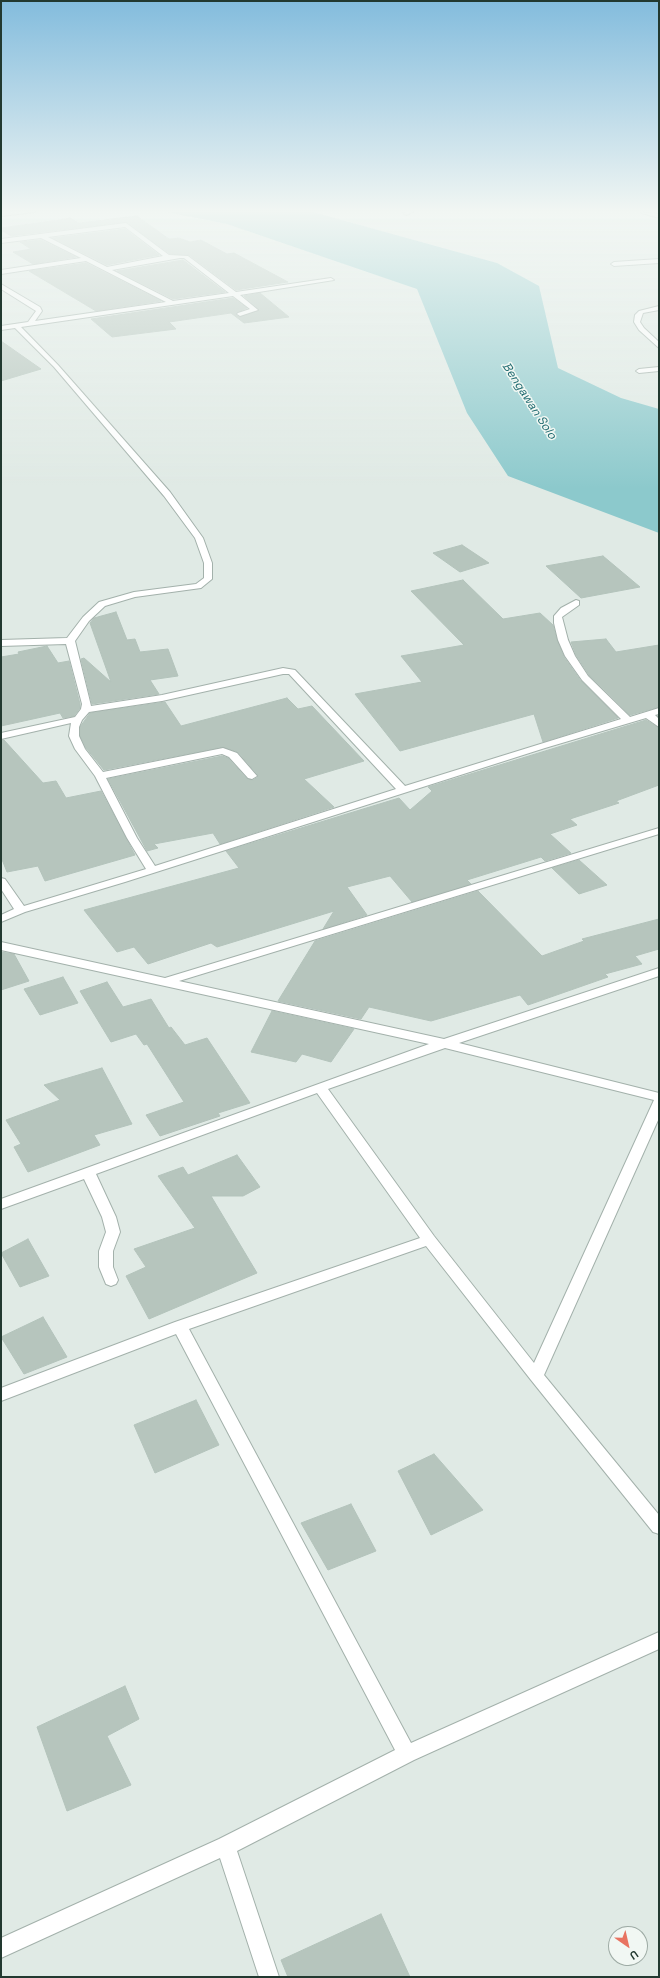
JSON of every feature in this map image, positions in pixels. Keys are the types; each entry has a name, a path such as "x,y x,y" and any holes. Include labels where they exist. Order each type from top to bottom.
{"street":[{"path":"31,323 39,312 38,308 32,304"},
{"path":"1,328 163,304"},
{"path":"240,314 255,310 248,304"},
{"path":"659,308 641,312 638,314 637,322 641,329 659,346"},
{"path":"16,326 56,366 167,494 198,538 208,562 208,579 204,583 198,586 134,595 102,604 90,615 70,641"},
{"path":"640,371 659,369"},
{"path":"576,603 564,610 558,616 558,624 570,656 585,678 628,720"},
{"path":"1,643 70,641"},
{"path":"70,641 87,704 86,710 78,719 74,728 74,736 80,749 100,776 132,838 152,870"},
{"path":"86,710 162,698 283,671 292,672 402,789"},
{"path":"1,919 20,910 152,870 402,789 659,711"},
{"path":"646,714 659,724"},
{"path":"1,736 78,719"},
{"path":"100,776 223,751 232,756 252,776"},
{"path":"164,982 659,831"},
{"path":"1,881 20,910"},
{"path":"1,946 442,1043 659,1097"},
{"path":"1,1204 442,1043 659,972"},
{"path":"320,1088 429,1240 536,1376 659,1528"},
{"path":"536,1376 659,1103"},
{"path":"88,1172 109,1217 113,1232 106,1251 106,1266 110,1280"},
{"path":"1,1395 180,1326 429,1240"},
{"path":"180,1326 407,1754"},
{"path":"1,1948 226,1846 407,1754 659,1640"},
{"path":"226,1846 269,1977"}],"water":[{"name":"Bengawan Solo","path":"423,304 543,304 558,368 621,398 659,409 659,533 508,476 467,413"}],"building":[{"path":"85,304 140,304 96,311"},
{"path":"190,304 242,304 247,308 236,313 236,315 240,317 259,310 253,304 274,304 289,317 244,323 231,313 169,322 176,329 112,337 91,319"},
{"path":"1,341 41,369 1,381"},
{"path":"462,545 489,563 460,572 433,553"},
{"path":"603,556 640,587 581,598 546,566"},
{"path":"463,580 503,619 540,613 553,625 564,657 581,681 618,718 543,742 534,714 400,751 355,694 422,682 401,656 464,645 411,591"},
{"path":"116,612 127,640 135,639 140,652 168,649 178,676 150,680 159,694 92,704 81,659 84,658 111,682 90,623 94,618"},
{"path":"606,639 616,652 659,645 659,707 630,715 589,675 576,655 571,642"},
{"path":"47,646 58,663 69,661 80,708 74,716 63,718 60,713 1,726 1,657 19,654 18,652"},
{"path":"287,698 298,709 312,706 364,761 304,779 334,807 220,844 213,833 154,844 158,848 147,851 108,779 222,756 228,758 247,779 253,780 258,777 258,775 238,752 223,747 104,770 86,748 80,736 80,727 90,713 165,702 181,726"},
{"path":"646,720 659,728 659,785 616,801 619,803 570,819 577,825 550,834 571,853 545,861 541,857 467,880 471,884 412,902 390,876 347,887 367,915 323,929 334,911 217,947 211,943 148,964 134,947 117,952 84,910 239,868 226,851 399,798 410,810 432,791 428,787"},
{"path":"1,740 4,740 43,783 56,781 66,798 101,791 135,855 45,881 38,866 7,872 1,857"},
{"path":"579,860 607,885 579,894 552,868"},
{"path":"478,891 542,956 584,941 582,939 659,919 659,949 635,956 642,964 605,974 608,977 528,1005 520,995 431,1021 369,1007 361,1019 278,1001 315,941"},
{"path":"1,952 14,954 29,981 1,990"},
{"path":"63,977 78,1003 40,1015 24,989"},
{"path":"107,982 123,1007 151,999 169,1028 171,1027 185,1045 207,1038 250,1103 218,1113 220,1116 160,1136 146,1115 184,1102 147,1044 144,1045 136,1034 111,1042 80,991"},
{"path":"272,1011 354,1029 331,1062 302,1054 296,1062 251,1052"},
{"path":"102,1068 132,1124 94,1135 100,1145 28,1172 14,1147 21,1144 6,1120 60,1100 44,1085"},
{"path":"237,1155 260,1187 243,1196 211,1196 257,1273 149,1319 126,1276 146,1267 134,1249 195,1228 158,1176 183,1167 188,1175"},
{"path":"28,1239 49,1276 20,1287 1,1253"},
{"path":"43,1317 67,1357 24,1374 1,1337"},
{"path":"196,1400 219,1445 155,1473 134,1425"},
{"path":"434,1454 483,1510 431,1535 398,1471"},
{"path":"351,1504 376,1551 328,1570 301,1523"},
{"path":"125,1686 139,1719 107,1736 131,1785 67,1811 37,1727"},
{"path":"381,1914 410,1977 288,1977 281,1960"}]}
